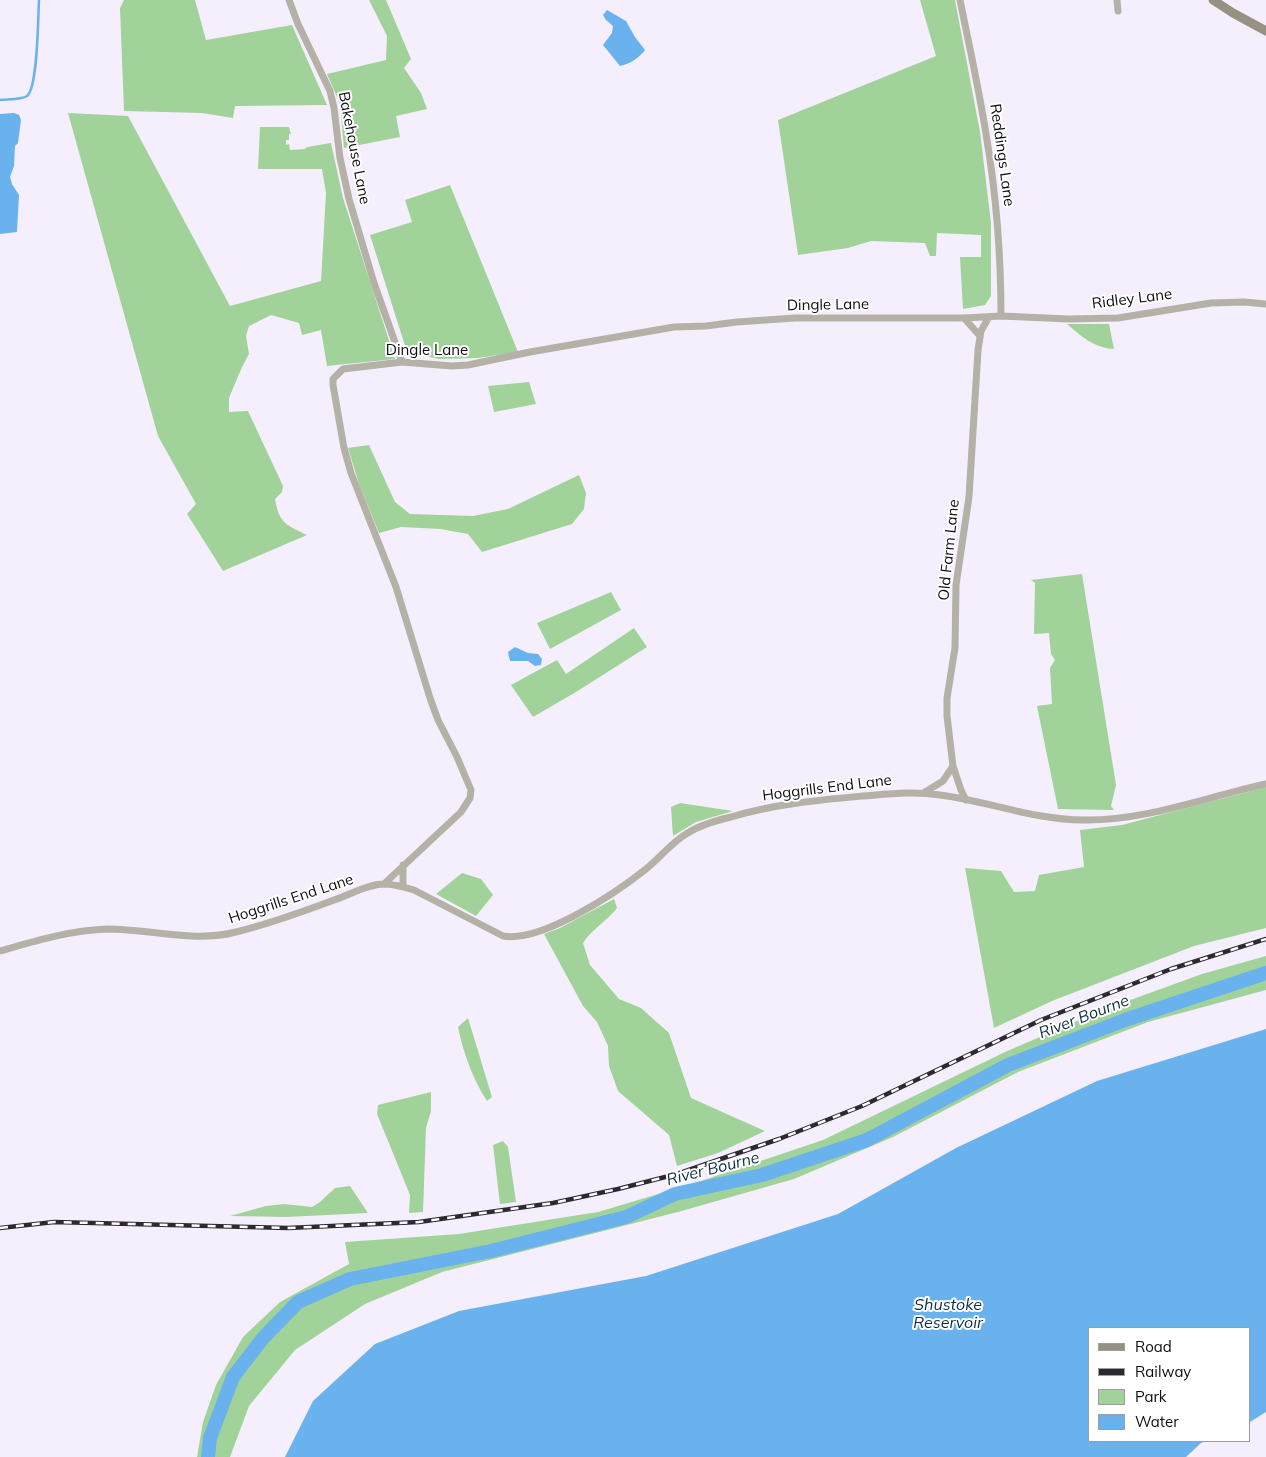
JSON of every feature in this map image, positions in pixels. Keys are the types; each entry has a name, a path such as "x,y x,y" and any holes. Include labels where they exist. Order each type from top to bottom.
{"main road":[{"path":"1213,0 1266,31"}],"street":[{"name":"Bakehouse Lane","path":"289,0 295,18 330,91 340,158 349,199 374,282 402,362"},
{"name":"Reddings Lane","path":"960,0 987,136 996,208 1001,316"},
{"path":"1117,0 1118,11"},
{"name":"Ridley Lane","path":"1001,316 1069,319 1118,318 1211,303 1244,302 1266,304"},
{"name":"Dingle Lane","path":"384,884 460,812 470,798 471,790 430,698 396,587 351,473 339,422 333,378 343,369 402,362 452,366 468,365 530,352 674,327 795,318 964,318 1001,316"},
{"name":"Old Farm Lane","path":"966,800 953,766 947,716 947,698 955,648 956,585 969,497 980,336 989,317"},
{"path":"964,318 980,336"},
{"path":"923,793 943,781 953,766"},
{"name":"Hoggrills End Lane","path":"0,951 54,936 94,930 134,930 222,936 283,918 369,887 384,884 403,886 440,902 502,936 512,938 535,934 561,922 621,888 648,868 684,835 702,825 734,816 798,803 923,793 1058,819 1086,820 1140,814 1266,784"},
{"path":"403,865 403,886"}],"green space":[{"path":"124,0 195,0 206,40 292,25 327,105 235,106 233,118 202,113 124,111 120,8"},
{"path":"369,0 386,0 411,59 404,68 421,93 427,109 396,116 400,137 344,148 340,104 327,74 386,60 387,36"},
{"path":"920,0 955,0 980,132 991,223 991,296 985,305 963,309 960,257 981,257 981,235 937,233 936,256 930,256 925,243 871,241 848,248 798,255 778,120 936,56"},
{"path":"68,113 128,116 230,306 321,281 326,193 322,169 258,169 260,127 289,127 291,134 289,134 289,140 286,140 286,145 289,144 290,150 305,149 331,143 343,198 395,359 327,366 321,330 302,335 299,323 271,315 249,326 246,336 249,354 229,398 229,412 248,411 283,486 282,492 275,499 281,518 289,526 307,535 223,571 187,514 196,504 158,436"},
{"path":"450,185 518,352 478,358 439,359 407,352 370,235 412,222 405,200"},
{"path":"1067,324 1109,324 1114,349 1094,344"},
{"path":"529,382 536,404 494,412 488,386"},
{"path":"369,445 395,502 410,514 473,516 508,509 579,475 586,493 584,509 572,524 482,552 468,534 440,529 401,527 379,533 359,484 348,448"},
{"path":"1082,574 1116,785 1111,806 1114,810 1058,809 1037,706 1052,704 1050,668 1055,660 1051,654 1049,633 1034,634 1035,583 1031,580"},
{"path":"611,592 621,610 550,649 537,623"},
{"path":"634,628 647,647 533,717 511,685 557,660 566,674"},
{"path":"1266,787 1266,928 1194,946 1052,1001 994,1028 965,868 1001,871 1014,892 1035,891 1039,875 1084,867 1080,830 1122,825"},
{"path":"680,803 733,811 696,822 673,836 671,807"},
{"path":"462,873 481,879 493,895 476,916 436,894"},
{"path":"614,899 617,908 583,943 590,965 619,999 641,1008 669,1033 691,1098 765,1131 718,1153 677,1166 669,1135 618,1091 609,1066 608,1046 597,1022 583,1006 544,934 560,928"},
{"path":"1266,956 1266,990 1148,1022 1018,1072 893,1137 794,1179 678,1212 442,1272 365,1304 295,1350 249,1406 230,1457 197,1457 203,1422 216,1385 243,1337 280,1302 349,1264 345,1242 459,1234 598,1212 695,1183 823,1140 1005,1052 1100,1011 1202,974"},
{"path":"468,1018 492,1097 487,1101 473,1075 460,1036 458,1027"},
{"path":"431,1092 431,1111 426,1128 423,1212 409,1213 410,1195 377,1114 378,1105"},
{"path":"503,1141 508,1147 516,1202 500,1204 493,1145"},
{"path":"350,1186 368,1213 287,1217 230,1216 266,1206 284,1204 312,1207 335,1188"}],"water":[{"path":"607,10 626,21 645,50 640,56 624,65 620,66 603,45 612,33 613,26 603,15"},
{"path":"14,113 19,115 21,120 18,143 15,146 14,166 10,177 19,195 17,232 0,234 0,114"},
{"path":"515,647 528,653 538,654 542,659 541,665 535,666 528,661 510,661 508,652"},
{"name":"Shustoke Reservoir","path":"1266,1029 1266,1412 1251,1421 1251,1327 1088,1327 1088,1442 1204,1442 1186,1457 285,1457 313,1401 375,1344 459,1311 646,1276 838,1214 956,1148 1097,1081"}],"waterway":[{"path":"0,100 18,99 27,96 31,90 38,35 39,0"},
{"name":"River Bourne","path":"208,1457 210,1438 233,1377 263,1338 298,1302 350,1279 491,1251 626,1217 675,1194 762,1175 867,1140 1008,1065 1125,1020 1266,973"}],"railway":[{"path":"0,1228 54,1222 288,1228 419,1222 553,1203 618,1189 677,1174 779,1139 862,1106 1041,1020 1171,969 1266,939"}]}
